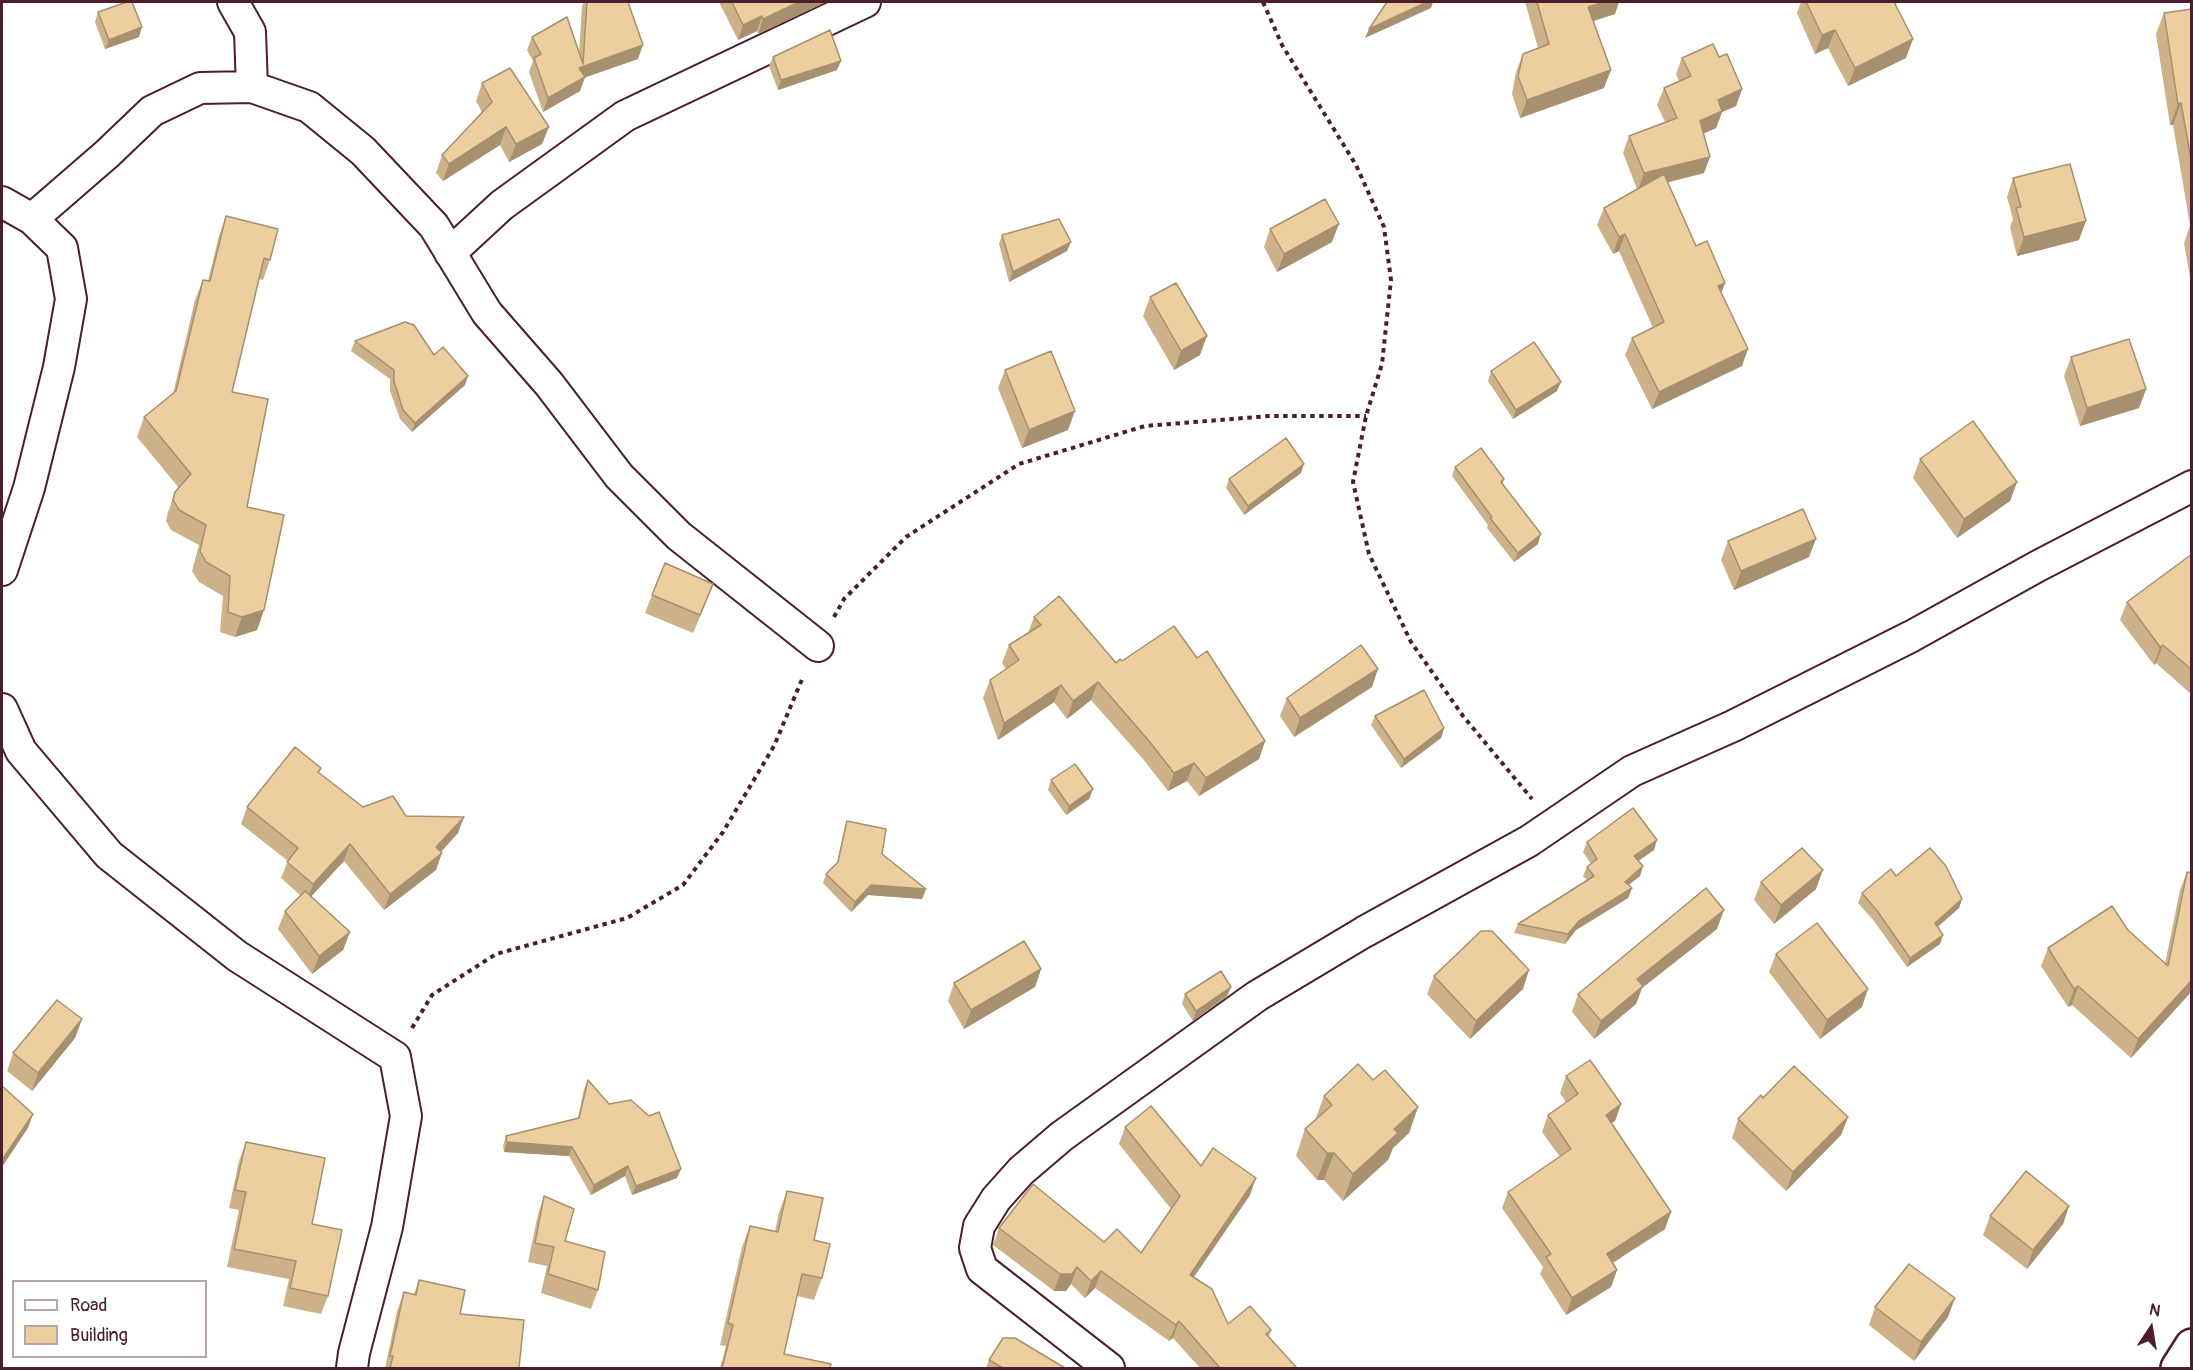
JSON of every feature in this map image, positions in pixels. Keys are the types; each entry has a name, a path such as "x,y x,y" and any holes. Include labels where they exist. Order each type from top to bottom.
{"street":[{"path":"233,2 250,32 252,87"},
{"path":"450,253 502,205 625,116 865,2"},
{"path":"32,219 107,154 152,111 200,88 252,87 309,107 363,151 434,226 487,313 549,384 619,476 679,536 818,646"},
{"path":"2,202 32,219 62,248 71,299 59,367 29,488 2,570"},
{"path":"1108,1368 982,1269 975,1248 980,1226 996,1198 1021,1171 1062,1136 1257,996 1364,932 1529,841 1632,771 1732,726 1901,641 2192,486"},
{"path":"2,709 21,751 109,855 237,956 395,1057 406,1116 387,1227 352,1368"}],"path":[{"path":"1263,2 1282,45 1356,165 1384,227 1391,280 1388,322 1382,364 1366,416 1353,482 1369,554 1411,642 1463,716 1553,825"},
{"path":"395,1057 432,995 496,954 627,918 683,885 723,832 774,746 809,663 844,599 906,537 1019,464 1145,426 1269,416 1366,416"}],"building":[{"path":"132,2 142,27 109,40 98,12"},
{"path":"587,2 628,2 643,45 579,68 585,77 548,98 534,58 541,54 532,37 567,17 583,64"},
{"path":"732,2 799,2 763,19 762,16 743,25"},
{"path":"1387,2 1427,2 1369,29"},
{"path":"1537,2 1604,2 1588,7 1611,70 1527,100 1518,76 1523,54 1549,44"},
{"path":"1806,2 1894,2 1913,39 1855,68 1835,30 1822,35"},
{"path":"2192,9 2192,165 2181,103 2178,104 2164,13"},
{"path":"830,30 841,61 781,80 773,57"},
{"path":"1713,44 1719,57 1727,54 1742,89 1718,100 1722,111 1700,121 1710,157 1644,173 1629,136 1677,118 1664,88 1691,76 1682,58"},
{"path":"510,68 549,127 516,144 506,127 449,164 442,155 492,102 482,83"},
{"path":"2070,164 2086,221 2024,237 2016,208 2021,207 2013,178"},
{"path":"1664,174 1696,246 1707,241 1725,283 1718,286 1748,349 1659,392 1632,338 1664,322 1625,234 1619,237 1604,208"},
{"path":"1325,199 1339,224 1284,254 1270,229"},
{"path":"226,216 278,229 270,260 264,258 232,392 268,399 247,507 284,515 264,610 242,617 228,612 230,576 206,562 200,551 206,525 179,510 173,500 175,492 191,474 144,417 176,391 203,280 210,281"},
{"path":"1059,219 1071,242 1013,272 1002,235"},
{"path":"1176,283 1207,336 1181,351 1150,297"},
{"path":"405,322 414,325 434,355 443,347 468,376 415,423 403,410 394,381 394,370 355,341"},
{"path":"2129,339 2146,389 2087,408 2071,357"},
{"path":"1534,342 1561,382 1516,410 1491,371"},
{"path":"1051,351 1075,411 1029,430 1005,370"},
{"path":"1973,421 2017,482 1964,519 1920,459"},
{"path":"1286,438 1304,464 1248,506 1229,479"},
{"path":"1481,448 1504,479 1501,482 1541,534 1518,553 1490,518 1492,517 1455,467"},
{"path":"1803,509 1816,539 1741,571 1728,541"},
{"path":"2192,554 2192,670 2163,645 2160,647 2127,602"},
{"path":"665,563 713,584 700,615 652,595"},
{"path":"1059,596 1116,663 1174,626 1197,658 1207,651 1265,741 1206,778 1194,763 1174,773 1098,682 1073,701 1061,685 1004,723 990,680 1019,660 1009,645 1041,625 1034,617"},
{"path":"1361,645 1378,669 1300,718 1287,698"},
{"path":"1424,690 1444,728 1404,759 1375,716"},
{"path":"295,747 321,768 318,772 363,807 393,796 406,816 464,817 436,847 442,853 390,894 350,844 313,884 287,862 298,848 247,807"},
{"path":"1075,764 1093,789 1069,806 1051,780"},
{"path":"1633,808 1657,840 1634,856 1643,866 1625,882 1632,888 1579,921 1568,934 1518,924 1594,876 1587,867 1597,859 1587,842"},
{"path":"847,821 886,829 882,854 926,889 871,885 855,902 826,874 838,862"},
{"path":"1802,848 1823,870 1781,905 1761,882"},
{"path":"1930,848 1946,866 1962,899 1935,923 1943,935 1910,958 1862,893 1891,869 1896,876"},
{"path":"2187,872 2192,873 2192,980 2138,1039 2078,986 2074,989 2048,948 2112,906 2128,930 2168,966"},
{"path":"1706,888 1724,910 1637,979 1643,986 1601,1021 1578,994"},
{"path":"305,891 350,932 319,956 285,911"},
{"path":"1817,923 1868,989 1827,1020 1776,954"},
{"path":"1481,931 1492,931 1529,970 1476,1021 1434,976"},
{"path":"1024,941 1041,969 971,1010 954,983"},
{"path":"1221,971 1231,987 1196,1011 1185,994"},
{"path":"57,1000 82,1019 38,1073 13,1053"},
{"path":"1590,1060 1621,1104 1606,1115 1671,1212 1607,1254 1617,1270 1572,1298 1546,1257 1551,1254 1508,1192 1571,1149 1548,1115 1578,1094 1566,1076"},
{"path":"1358,1064 1373,1080 1385,1070 1418,1107 1394,1129 1398,1133 1353,1174 1334,1153 1327,1153 1305,1129 1332,1105 1324,1096"},
{"path":"1794,1066 1848,1117 1793,1172 1738,1119 1761,1095 1763,1098"},
{"path":"588,1080 609,1104 631,1100 649,1116 659,1112 681,1169 636,1186 628,1166 594,1185 572,1147 507,1142 506,1136 579,1118"},
{"path":"2,1086 33,1114 2,1160"},
{"path":"1151,1106 1201,1166 1213,1148 1256,1178 1190,1275 1212,1289 1228,1324 1250,1306 1271,1330 1266,1334 1297,1368 1220,1368 1179,1321 1176,1325 1101,1271 1091,1281 1077,1267 1072,1274 1060,1274 999,1228 1033,1184 1104,1242 1117,1229 1141,1253 1180,1196 1125,1127"},
{"path":"246,1142 325,1158 312,1224 342,1230 328,1296 290,1288 296,1261 234,1249 246,1192 235,1190"},
{"path":"2026,1171 2069,1206 2033,1250 1990,1216"},
{"path":"787,1191 823,1198 814,1240 830,1244 822,1278 802,1274 784,1354 831,1364 830,1368 722,1368 733,1325 728,1323 750,1226 778,1232"},
{"path":"544,1196 574,1209 565,1241 605,1252 598,1290 548,1274 554,1247 535,1243"},
{"path":"1909,1264 1955,1298 1921,1342 1875,1307"},
{"path":"419,1280 465,1290 460,1314 524,1320 519,1368 390,1368 393,1356 390,1356 404,1292 416,1295"},
{"path":"1003,1338 1015,1338 1065,1368 1003,1368 989,1360"}]}
